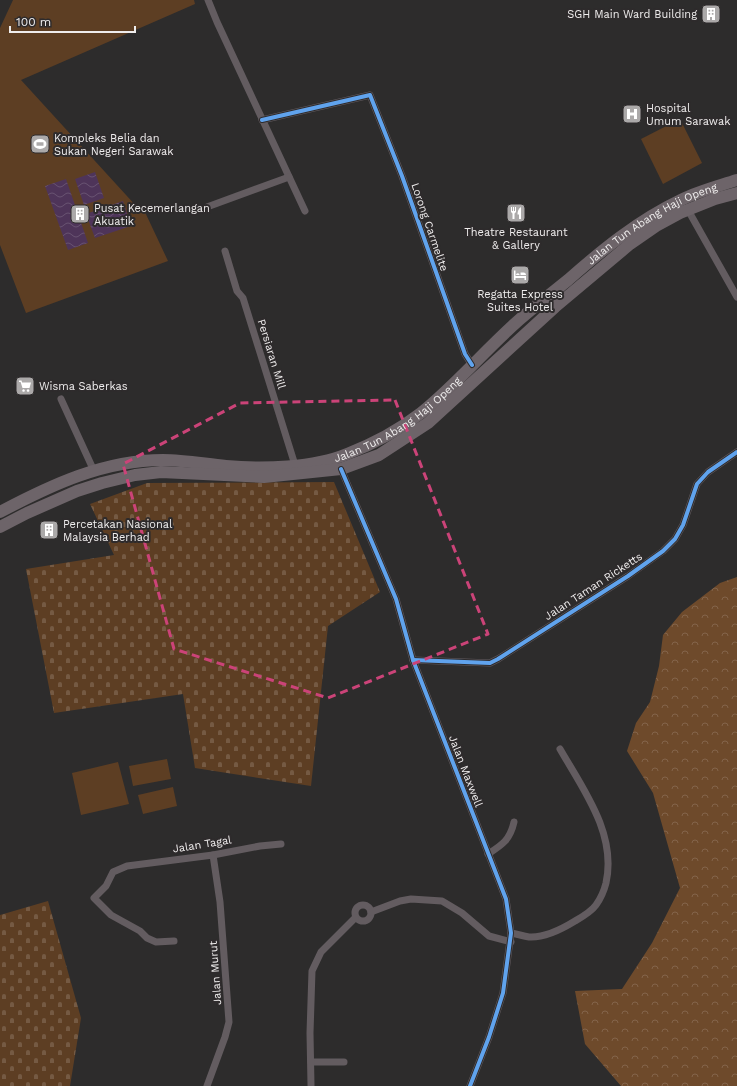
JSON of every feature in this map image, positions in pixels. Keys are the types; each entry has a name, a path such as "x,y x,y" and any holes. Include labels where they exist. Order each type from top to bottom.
{"main road":[{"name":"Jalan Tun Abang Haji Openg","path":"0,512 43,489 94,471 131,462 161,460 263,468 311,464 345,456 372,443 421,413 519,320 619,236 647,218 682,200 737,180"},
{"name":"Jalan Tun Abang Haji Openg","path":"0,527 27,513 77,491 135,475 161,472 264,477 341,469 379,455 428,423 555,306 630,244 656,226 688,210 715,199 737,193"}],"street":[{"path":"208,0 305,211"},
{"name":"Lorong Carmelite","path":"262,120 370,96 402,176 465,354 472,365"},
{"path":"207,207 289,177"},
{"path":"688,210 737,298"},
{"name":"Persiaran Mill","path":"225,251 237,291 243,298 295,465"},
{"path":"61,399 94,471"},
{"name":"Jalan Taman Ricketts","path":"414,660 490,662 498,659 628,576 663,551 675,539 683,525 697,484 708,472 737,452"},
{"name":"Jalan Maxwell","path":"341,469 396,599 414,660 506,899 511,942 503,993 489,1037 470,1086"},
{"path":"511,933 529,937 538,936 564,928 583,916 595,906 603,892 609,869 609,858 604,837 593,806 560,749"},
{"path":"488,854 503,844 508,838 514,822"},
{"name":"Jalan Tagal","path":"174,941 156,942 148,938 140,931 111,915 94,898 106,886 113,872 127,866 213,855 260,846 281,844"},
{"name":"Jalan Murut","path":"206,1086 225,1037 229,1022 220,902 213,855"},
{"path":"371,912 400,901 411,899 442,901 462,913 489,936 511,942"},
{"path":"361,905 368,906 371,912 371,915 367,920 361,922 355,918 354,911 361,905"},
{"path":"311,1086 310,1034 312,971 321,952 355,918"},
{"path":"311,1062 344,1062"}],"highlighted area":[{"path":"395,400 488,634 328,698 174,649 123,464 240,403"}],"green space":[{"name":"Kompleks Belia dan Sukan Negeri Sarawak","path":"13,0 194,0 195,4 21,80 137,207 144,210 168,261 26,313 0,245 0,28"},
{"path":"680,119 702,163 663,184 641,139"},
{"path":"334,482 380,592 328,626 311,786 195,768 183,694 54,713 26,569 114,555 90,504 147,483"},
{"path":"737,577 737,1086 621,1086 585,1044 575,991 622,989 652,943 680,888 653,793 627,751 636,723 650,702 659,666 663,635 682,612 720,583"},
{"path":"167,759 171,779 133,786 129,766"},
{"path":"118,762 129,804 81,815 72,773"},
{"path":"173,787 177,806 143,814 138,795"},
{"path":"48,901 81,1018 70,1086 0,1086 0,915"}],"water":[{"path":"95,172 104,198 84,205 75,179"},
{"path":"66,179 88,243 68,250 45,186"},
{"path":"123,201 131,226 95,238 86,214"}],"cycle path":[{"path":"262,120 370,95 402,176 465,354 472,365"},
{"path":"413,660 490,663 628,576 663,551 675,539 683,525 697,484 708,472 737,452"},
{"path":"341,469 396,599 413,660 506,899 511,933 503,993 489,1037 470,1086"}],"place":[{"name":"SGH Main Ward Building","path":"711,14"},
{"name":"Hospital Umum Sarawak","path":"632,114"},
{"name":"Kompleks Belia dan Sukan Negeri Sarawak","path":"40,144"},
{"name":"Theatre Restaurant & Gallery","path":"516,213"},
{"name":"Pusat Kecemerlangan Akuatik","path":"80,214"},
{"name":"Regatta Express Suites Hotel","path":"520,275"},
{"name":"Wisma Saberkas","path":"25,386"},
{"name":"Percetakan Nasional Malaysia Berhad","path":"49,530"}]}
